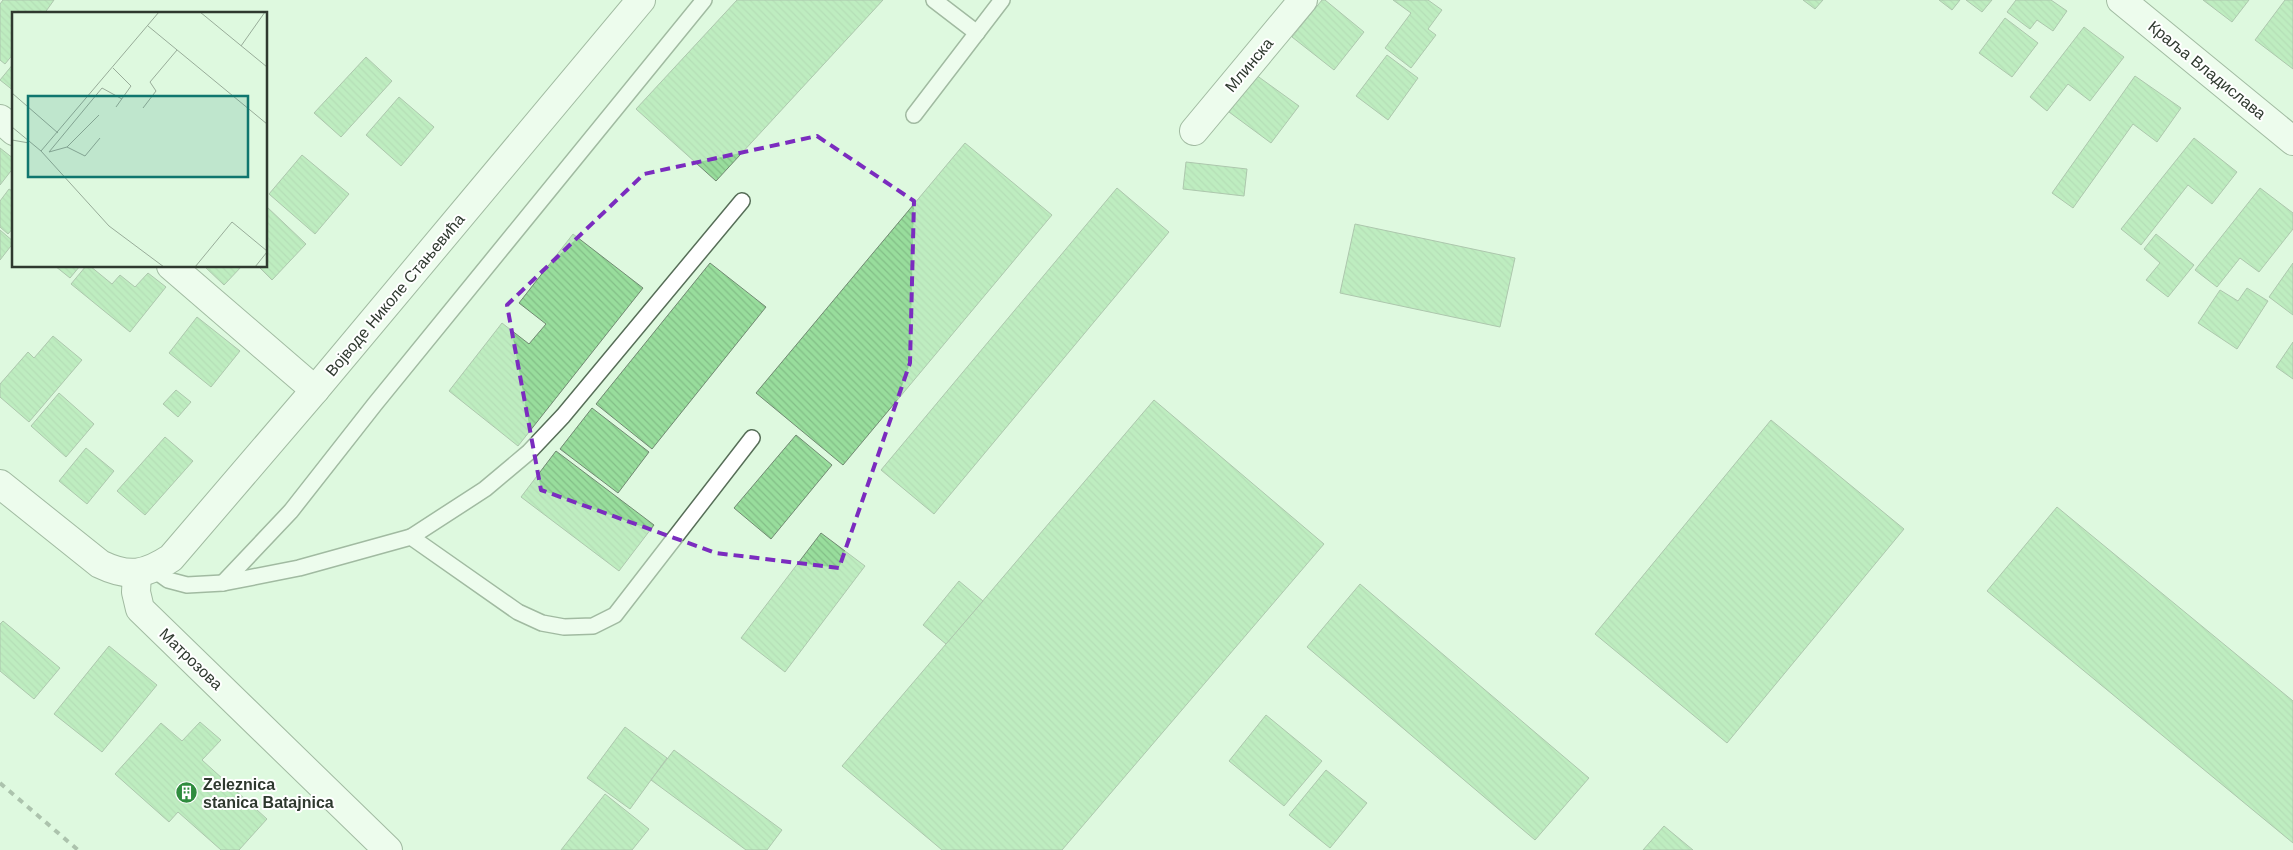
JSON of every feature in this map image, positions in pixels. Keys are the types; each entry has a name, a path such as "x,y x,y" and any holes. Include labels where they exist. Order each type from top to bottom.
{"street":[{"name":"Војводе Николе Стањевића","path":"145,572 172,558 641,0"},
{"name":"Млинска","path":"1194,131 1303,0"},
{"name":"Краља Владислава","path":"2121,0 2293,141"},
{"path":"0,119 12,129"},
{"path":"173,268 315,390"},
{"path":"2,489 100,564 117,572 145,572"},
{"name":"Матрозова","path":"145,572 136,592 140,609 388,850"}],"lane":[{"path":"223,583 291,511 375,404 704,0"},
{"path":"934,0 977,33"},
{"path":"914,115 1002,0"},
{"path":"145,572 187,585 223,583 299,568 411,537 485,489 529,452 562,416 742,201"},
{"path":"411,537 518,612 542,623 564,627 593,626 615,615 752,438"}],"highlighted area":[{"path":"817,136 914,201 910,363 839,568 716,553 541,490 507,305 644,174"}],"building":[{"path":"3,0 54,0 45,12 12,12 12,55 5,64 0,60 0,4"},
{"path":"737,0 883,0 716,181 636,109"},
{"path":"1322,0 1325,0 1364,32 1334,70 1292,37"},
{"path":"1393,0 1428,0 1442,10 1428,29 1436,35 1411,68 1385,48 1411,13"},
{"path":"1803,0 1823,0 1815,9"},
{"path":"1939,0 1960,0 1952,10"},
{"path":"1966,0 1992,0 1982,12"},
{"path":"2016,0 2051,0 2067,11 2053,31 2037,20 2030,29 2007,12"},
{"path":"2203,0 2249,0 2232,22"},
{"path":"2285,0 2293,0 2293,69 2255,40"},
{"path":"2005,18 2038,43 2012,77 1979,53"},
{"path":"2084,27 2124,57 2090,101 2068,84 2047,111 2030,97"},
{"path":"1387,55 1418,78 1388,120 1356,96"},
{"path":"366,57 392,81 341,137 314,113"},
{"path":"12,65 12,89 0,80"},
{"path":"1256,75 1299,106 1271,143 1229,112"},
{"path":"2135,76 2181,108 2157,142 2133,124 2073,208 2052,193"},
{"path":"399,97 434,127 401,166 366,135"},
{"path":"2194,138 2237,172 2212,204 2188,185 2141,245 2121,229"},
{"path":"965,143 1052,215 843,465 756,393"},
{"path":"0,148 12,157 12,170 0,185"},
{"path":"302,155 349,194 315,234 269,194"},
{"path":"1186,162 1247,169 1244,196 1183,189"},
{"path":"1117,188 1169,232 934,514 881,470"},
{"path":"2260,188 2293,213 2293,229 2259,272 2240,258 2217,287 2195,270"},
{"path":"9,189 12,191 12,229 8,234 0,227 0,201"},
{"path":"268,208 306,244 272,280 260,268 268,268"},
{"path":"1355,224 1515,258 1500,327 1340,293"},
{"path":"0,230 12,240 12,245 0,260"},
{"path":"573,234 643,288 518,446 449,391 502,323 529,344 546,324 519,303"},
{"path":"2156,234 2194,265 2168,297 2146,280 2160,263 2144,249"},
{"path":"710,263 766,307 652,449 596,404"},
{"path":"2293,263 2293,315 2269,297"},
{"path":"58,268 78,268 70,278"},
{"path":"84,268 92,268 112,284 120,275 135,287 148,273 166,287 130,332 71,284"},
{"path":"206,268 240,268 224,285"},
{"path":"2247,288 2268,301 2237,349 2198,323 2220,290 2238,301"},
{"path":"197,317 240,351 211,387 169,353"},
{"path":"53,336 82,360 29,422 0,397 0,384 28,352 34,358"},
{"path":"2293,342 2293,379 2276,367"},
{"path":"176,390 191,402 178,417 163,404"},
{"path":"59,393 94,424 66,457 31,426"},
{"path":"1154,400 1324,544 1062,850 942,850 842,766"},
{"path":"592,408 649,452 618,493 560,449"},
{"path":"1771,420 1904,529 1727,743 1595,634"},
{"path":"796,435 832,465 771,539 734,508"},
{"path":"165,437 193,461 145,515 117,491"},
{"path":"86,448 114,471 87,504 59,481"},
{"path":"556,451 654,525 619,571 521,497"},
{"path":"2057,507 2293,701 2293,843 1987,591"},
{"path":"821,533 865,566 785,672 741,638"},
{"path":"959,581 983,601 946,644 923,625"},
{"path":"1360,584 1589,778 1535,840 1307,647"},
{"path":"3,621 60,668 34,699 0,671 0,624"},
{"path":"109,646 157,685 102,752 54,714"},
{"path":"1266,715 1322,761 1284,806 1229,761"},
{"name":"Zeleznica stanica Batajnica","path":"200,722 221,740 202,760 267,819 239,850 221,850 178,812 169,822 115,774 161,723 182,741"},
{"path":"625,727 667,758 630,809 587,778"},
{"path":"674,750 782,830 767,850 746,850 651,780"},
{"path":"1326,770 1367,803 1330,848 1289,815"},
{"path":"605,794 649,829 632,850 561,850"},
{"path":"1664,826 1693,850 1643,850"}],"railway":[{"path":"0,783 78,850"}],"place":[{"name":"Zeleznica stanica Batajnica","path":"187,793"}]}
